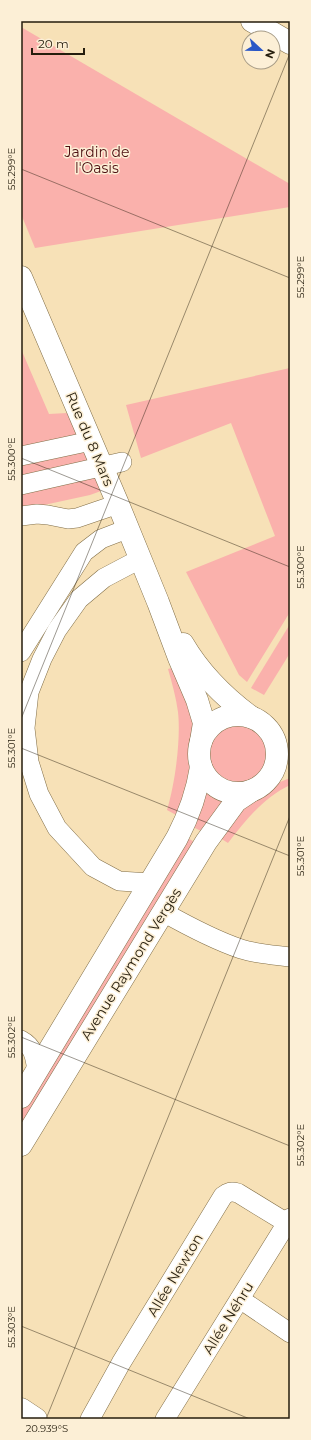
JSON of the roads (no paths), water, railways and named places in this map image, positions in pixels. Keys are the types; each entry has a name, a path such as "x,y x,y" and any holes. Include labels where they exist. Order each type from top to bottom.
{"main road":[{"path":"253,21 290,43"},
{"name":"Rue du 8 Mars","path":"21,277 91,441 112,464 118,504 127,529 197,700 204,723 202,741"},
{"name":"Rue du 8 Mars","path":"158,602 188,654 212,683 236,706 251,717"},
{"path":"258,787 272,774 276,764 277,753 275,742 280,734 251,717 239,715 227,717 216,722 207,731 202,741 199,755 201,767 216,787 227,792 239,793 258,787 290,771"},
{"name":"Avenue Raymond Vergès","path":"21,1097 177,838 192,806 201,767"},
{"name":"Avenue Raymond Vergès","path":"21,1145 206,842 236,801 258,787"},
{"path":"21,1409 36,1419"}],"street":[{"path":"21,456 91,441"},
{"path":"21,485 112,464"},
{"path":"21,516 48,514 68,519 77,518 118,504"},
{"path":"21,652 84,552 100,539 127,529"},
{"path":"140,559 104,578 89,590 79,599 57,630 42,659 30,692 25,728 29,762 39,794 57,828 93,867 119,881 150,884"},
{"path":"163,912 198,931 242,949 290,957"},
{"path":"25,1042 47,1041 59,1035"},
{"path":"25,1042 33,1052 37,1071"},
{"name":"Allée Newton","path":"90,1419 121,1364 223,1196 227,1192 238,1192 288,1220"},
{"name":"Allée Néhru","path":"165,1419 288,1220"},
{"path":"240,1299 290,1334"}],"park label":[{"name":"Jardin de l'Oasis","path":"97,160"}]}
